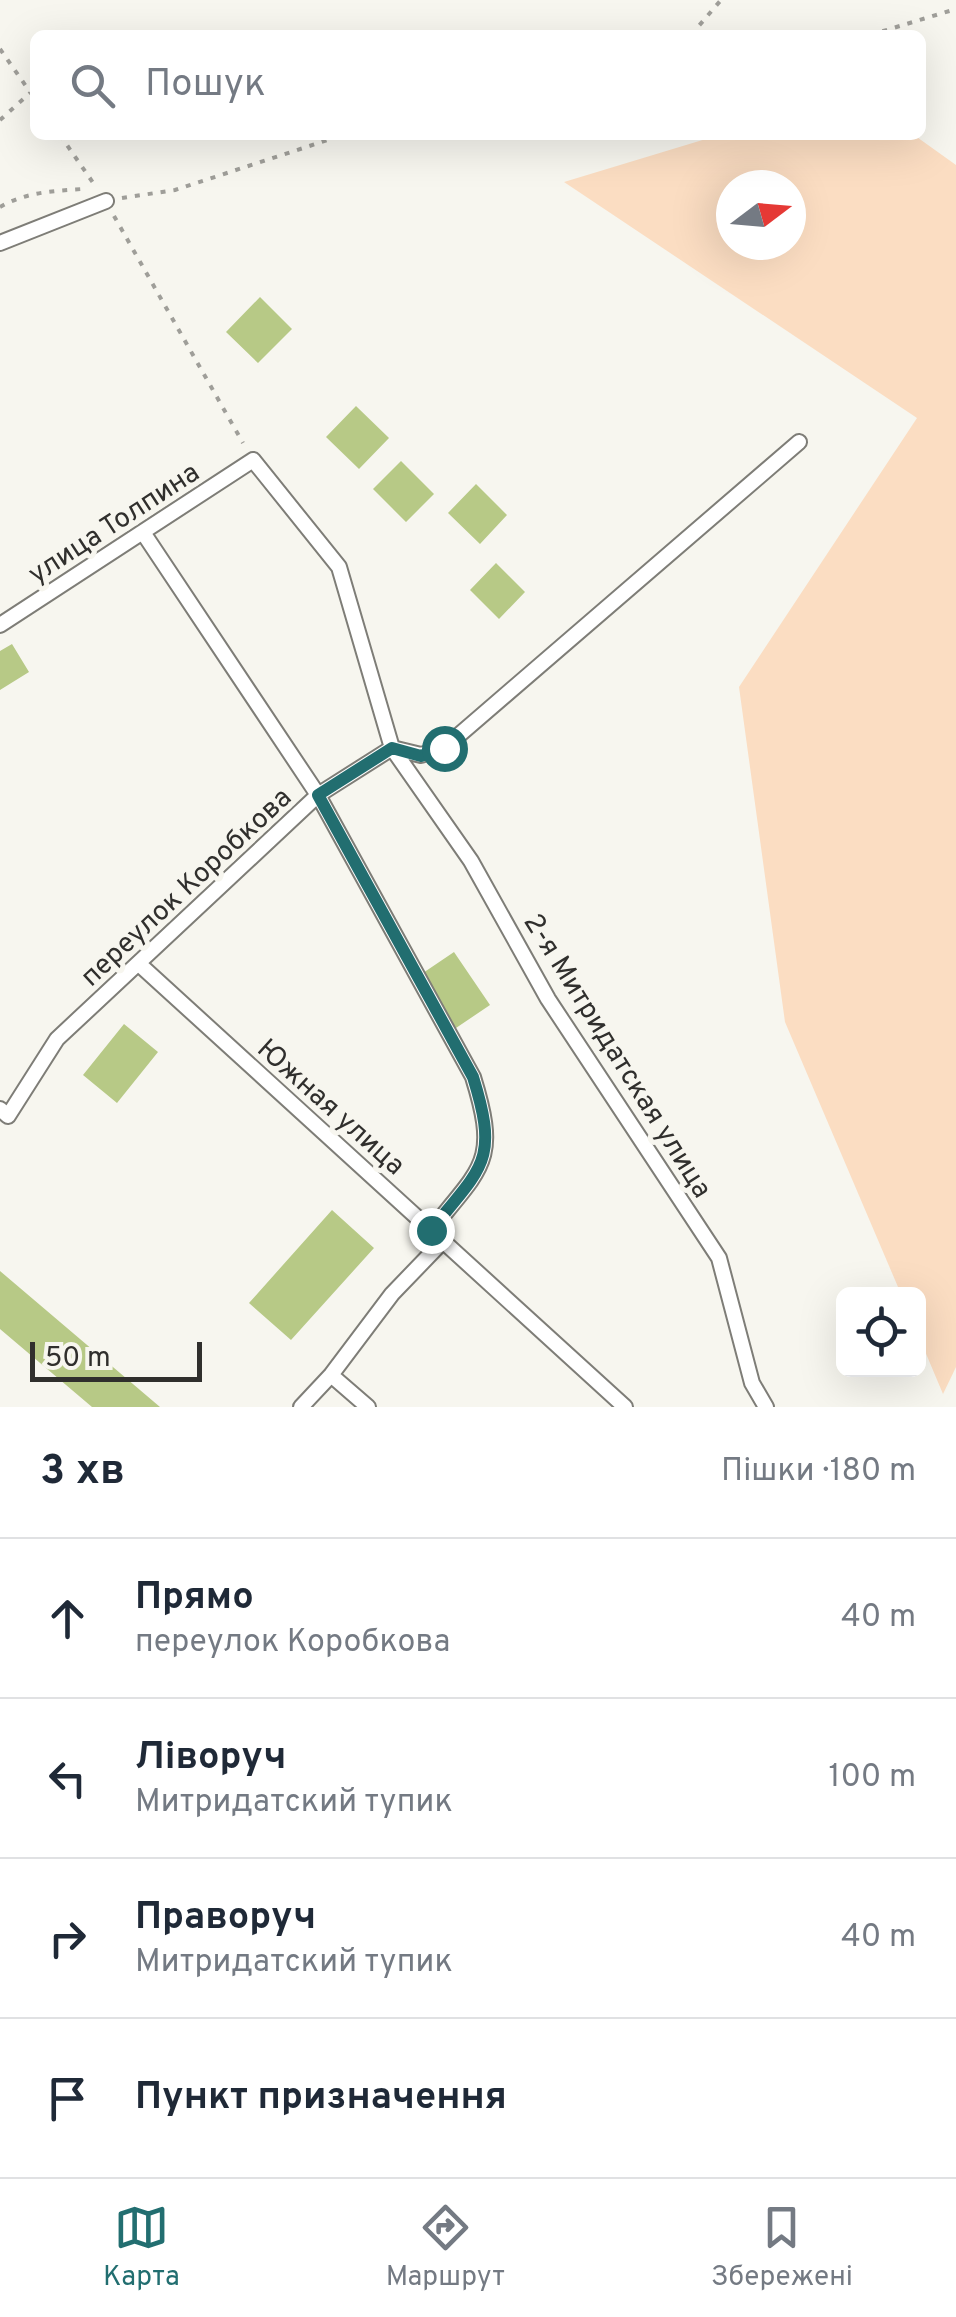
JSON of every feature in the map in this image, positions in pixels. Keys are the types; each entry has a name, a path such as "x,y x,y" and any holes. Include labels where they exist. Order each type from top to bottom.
{"lane":[{"path":"0,243 101,195"},
{"path":"392,748 421,756 444,748 800,442"},
{"name":"улица Толпина","path":"0,625 253,460"},
{"name":"2-я Митридатская улица","path":"253,460 339,567 392,748 471,860 548,999 719,1258 752,1383 766,1407"},
{"path":"144,534 318,795 473,1077 485,1116 486,1155 479,1171 438,1235 332,1376 301,1407"},
{"name":"переулок Коробкова","path":"4,1113 57,1040 318,795 392,748"},
{"name":"Южная улица","path":"139,964 625,1407"},
{"path":"332,1376 368,1407"}],"path":[{"path":"695,30 721,0"},
{"path":"887,30 956,9"},
{"path":"0,49 30,93 0,120"},
{"path":"63,140 101,195 253,460"},
{"path":"0,206 46,192 101,195 175,190 328,140"}],"shaded area":[{"path":"703,140 921,140 956,165 956,1367 943,1394 926,1354 926,1287 898,1287 785,1022 739,687 917,418 564,182"}],"building":[{"path":"260,297 292,329 258,363 226,332"},
{"path":"356,406 389,438 359,469 326,437"},
{"path":"401,461 434,494 406,522 373,489"},
{"path":"476,484 507,515 480,544 448,513"},
{"path":"496,563 525,592 499,619 470,590"},
{"path":"12,644 29,672 0,690 0,651"},
{"path":"454,952 490,1005 456,1028 420,975"},
{"path":"124,1024 158,1052 117,1103 83,1075"},
{"path":"332,1210 374,1248 291,1340 249,1303"},
{"path":"0,1271 160,1407 92,1407 0,1329"}],"route":[{"path":"431,1230 479,1171 486,1155 485,1116 473,1077 318,795 392,748 421,756 444,748"}]}
